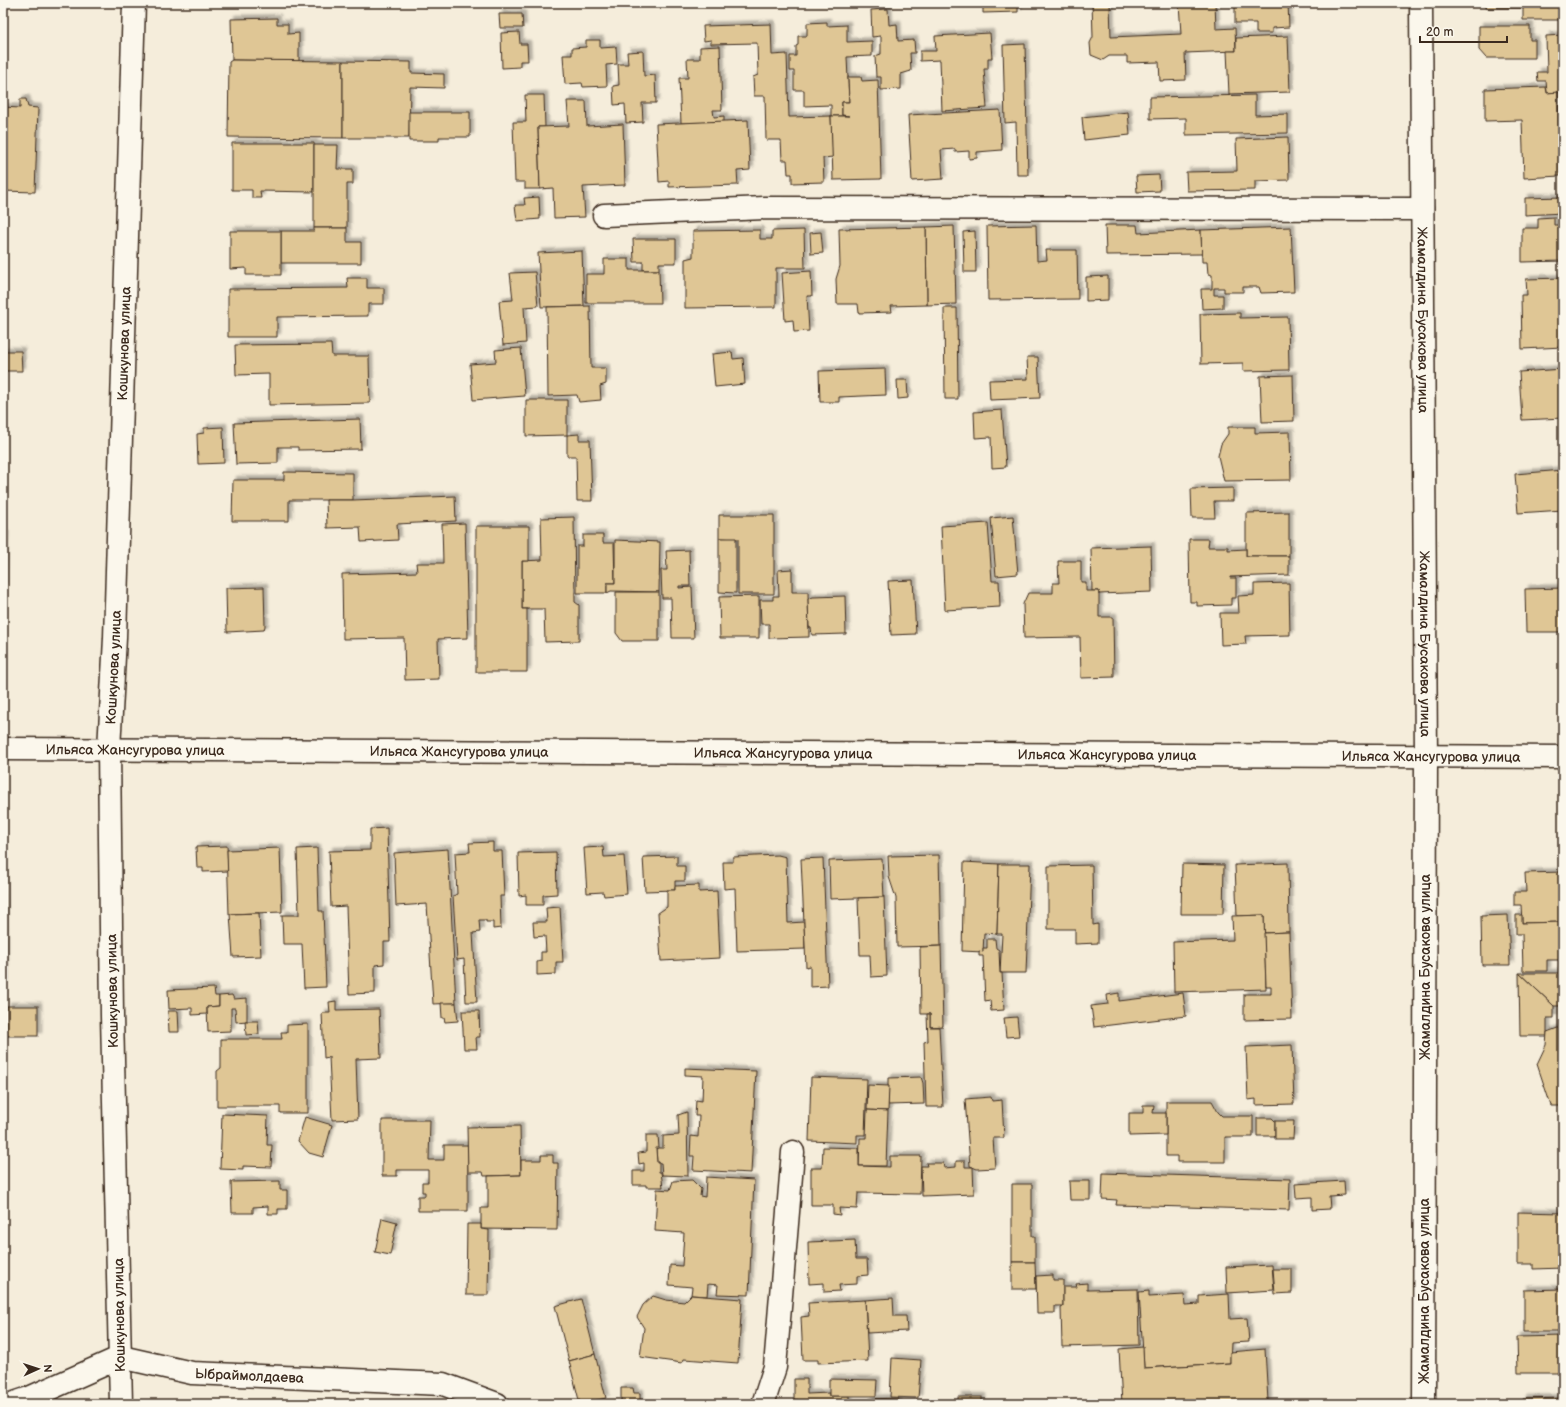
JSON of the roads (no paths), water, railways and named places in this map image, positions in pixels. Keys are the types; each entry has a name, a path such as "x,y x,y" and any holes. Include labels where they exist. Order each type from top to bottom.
{"street":[{"name":"Кошкунова улица","path":"121,1399 112,1016 109,749 115,638 134,3"},
{"name":"Жамалдина Бусакова улица","path":"1421,3 1426,757 1424,1404"},
{"path":"604,215 764,208 1422,209"},
{"name":"Ильяса Жансугурова улица","path":"3,749 1563,757"},
{"path":"763,1404 775,1367 793,1152"},
{"path":"11,1404 29,1398 121,1357"},
{"name":"Ыбраймолдаева","path":"121,1357 192,1373 443,1384 497,1404"}]}
